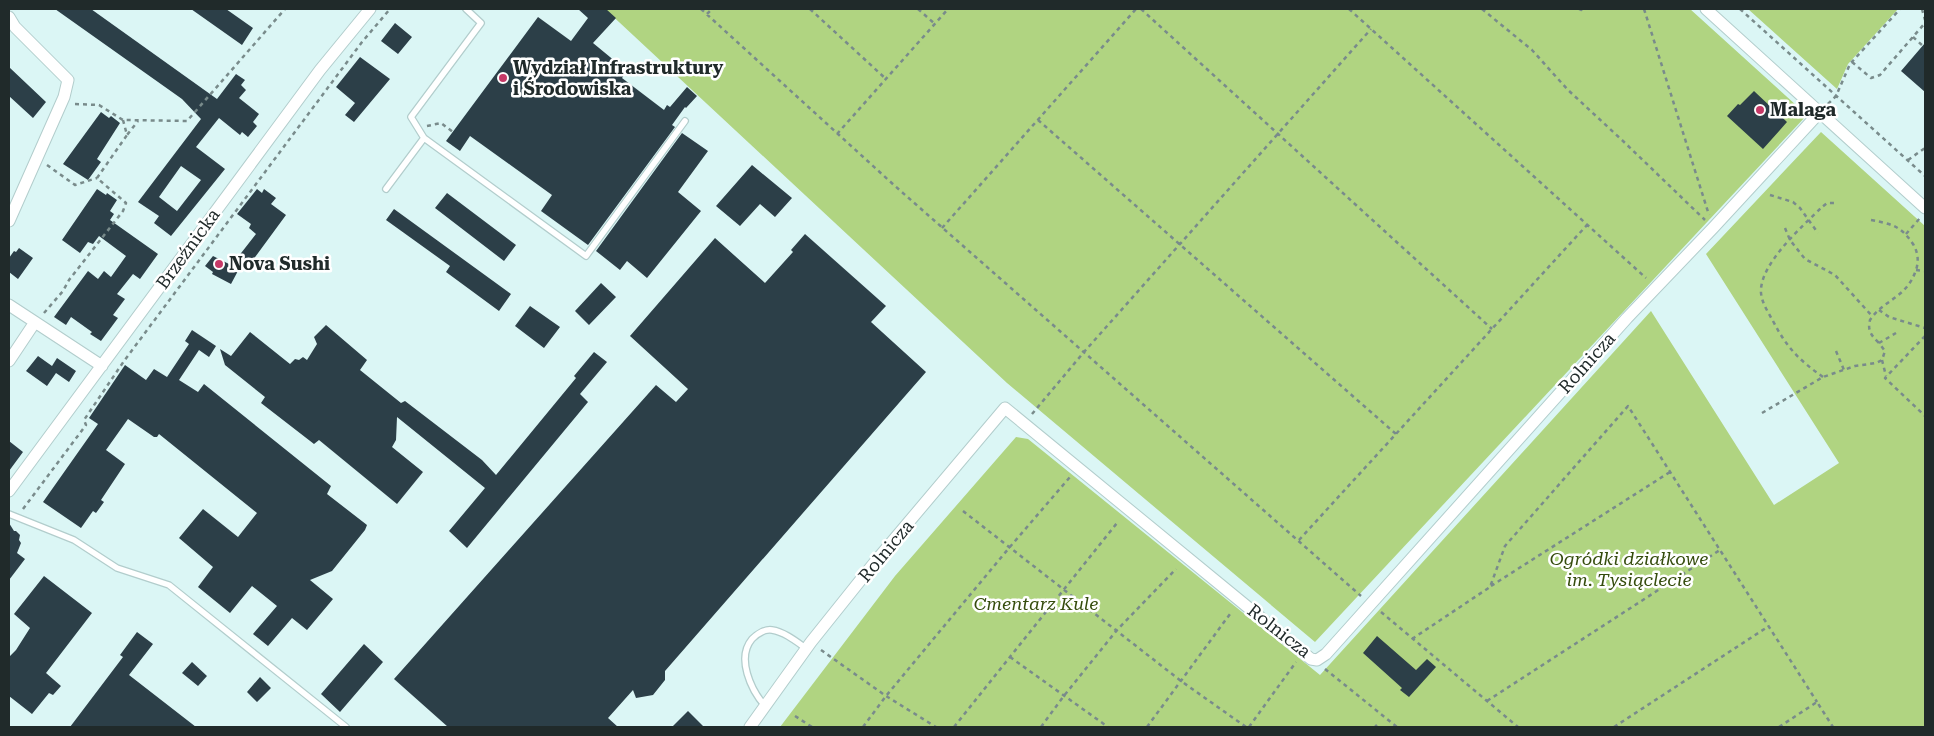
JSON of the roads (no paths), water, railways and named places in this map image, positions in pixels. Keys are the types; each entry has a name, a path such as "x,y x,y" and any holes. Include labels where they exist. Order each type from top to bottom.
{"street":[{"name":"Brzeźnicka","path":"9,491 320,70 370,9"},
{"path":"1706,9 1925,208"},
{"path":"9,17 15,26 68,80 64,97 9,221"},
{"name":"Rolnicza","path":"750,727 809,646 876,562 1006,408 1307,656 1317,660 1326,654 1627,318 1820,112"},
{"path":"9,305 102,366"},
{"path":"9,361 35,322"}],"lane":[{"path":"466,9 481,23 411,117 424,138 586,256 685,121"},
{"path":"386,188 424,138"},
{"path":"9,514 74,540 117,568 169,585 346,727"},
{"path":"765,706 757,697 747,671 744,658 748,645 757,634 772,630 809,646"}],"place":[{"name":"Wydział Infrastruktury i Środowiska","path":"503,78"},
{"name":"Malaga","path":"1760,110"},
{"name":"Nova Sushi","path":"219,264"}],"park label":[{"name":"Ogródki działkowe im. Tysiąclecie","path":"1629,569"},
{"name":"Cmentarz Kule","path":"1036,604"}]}
